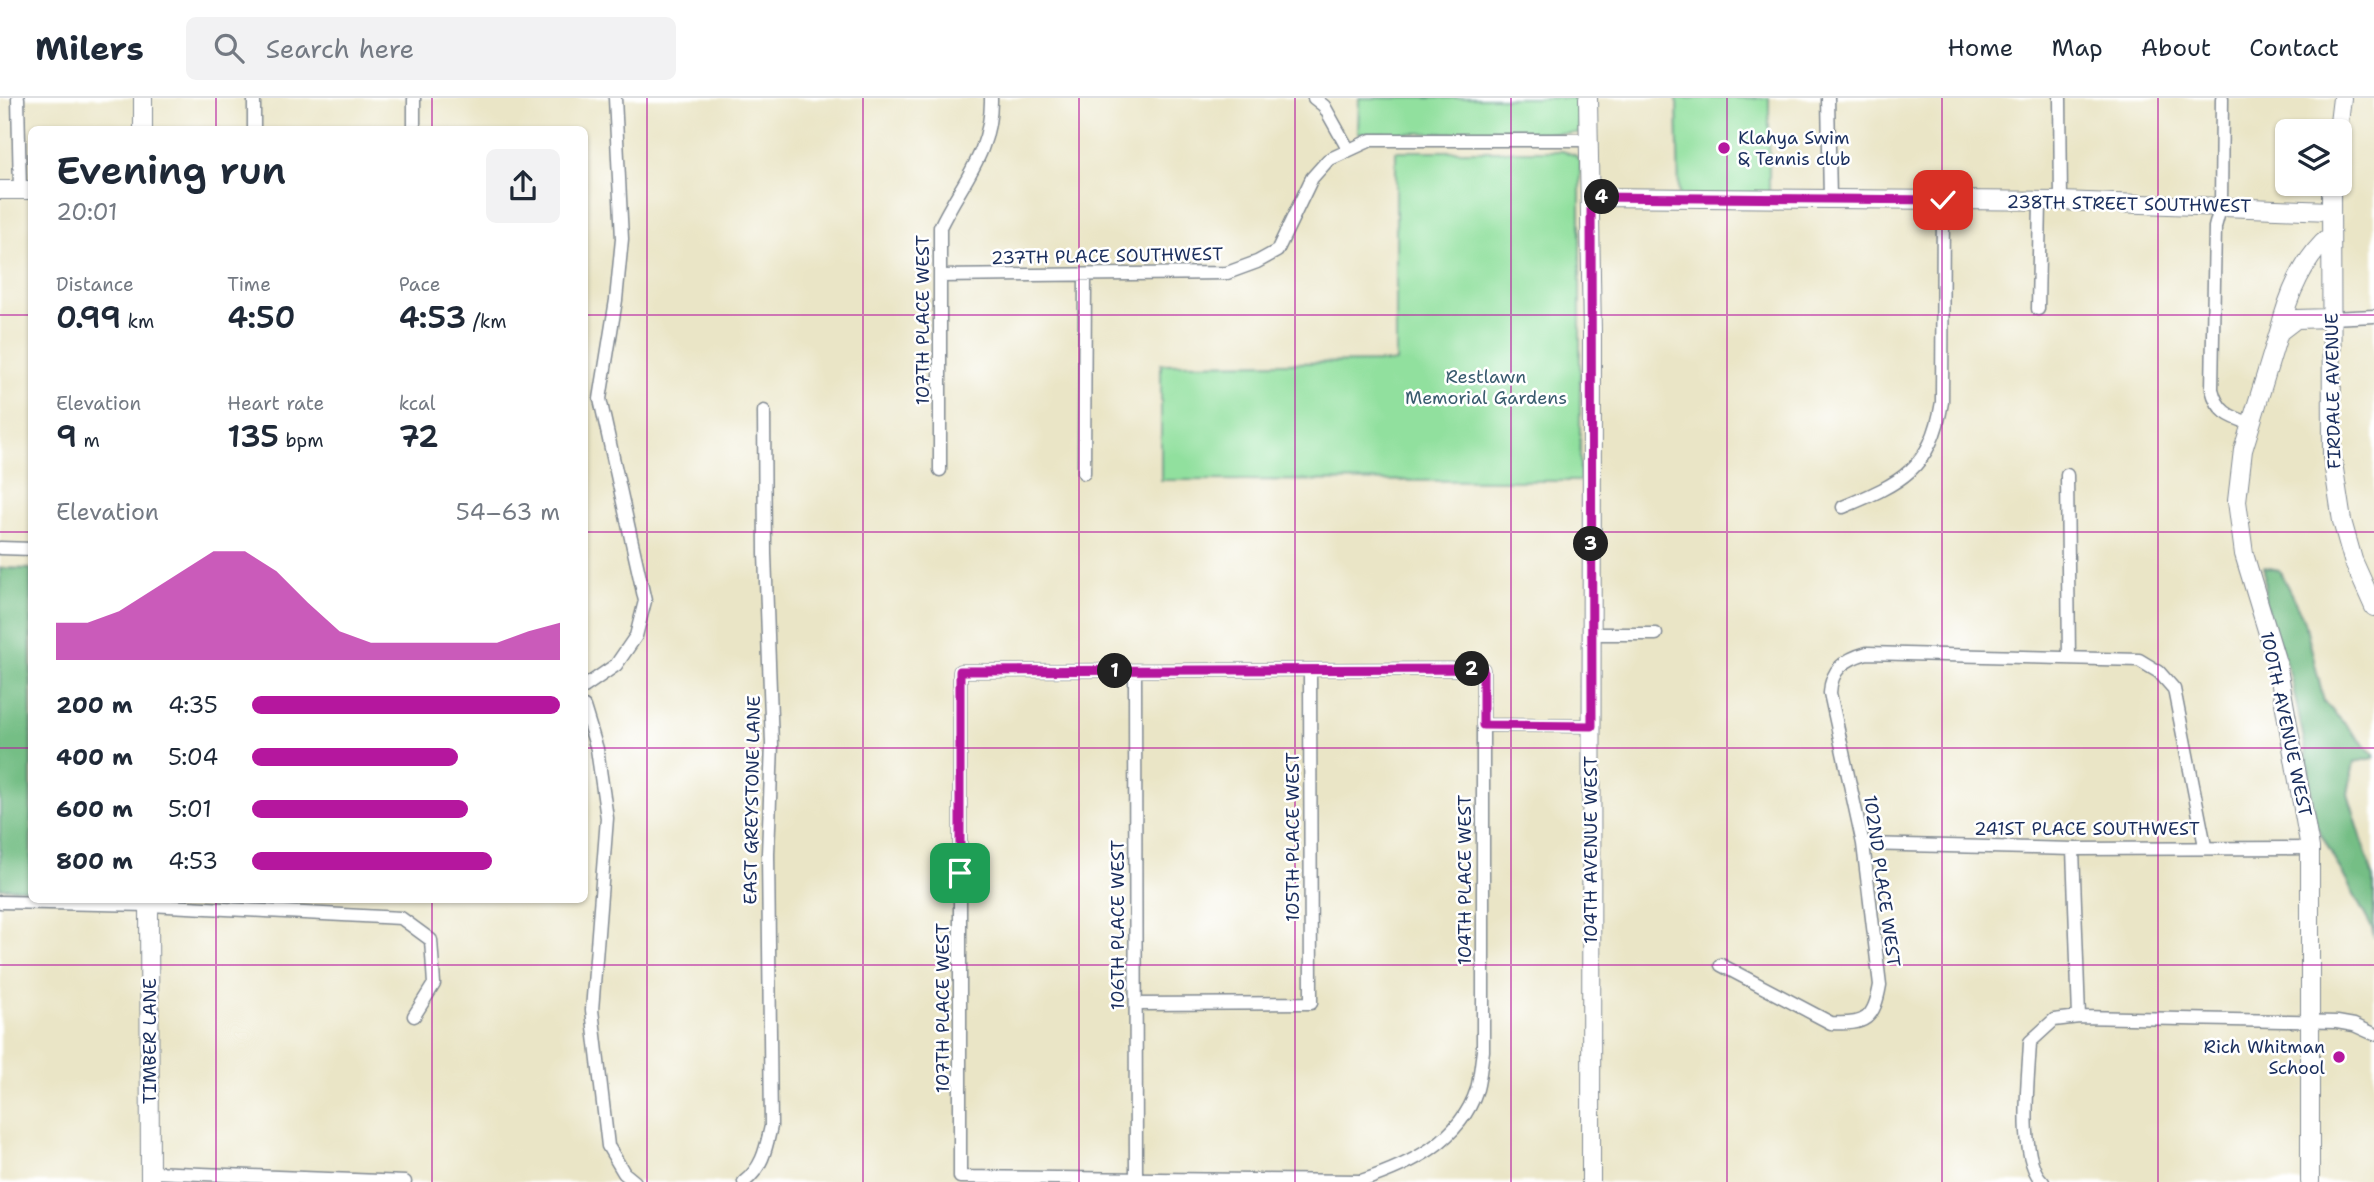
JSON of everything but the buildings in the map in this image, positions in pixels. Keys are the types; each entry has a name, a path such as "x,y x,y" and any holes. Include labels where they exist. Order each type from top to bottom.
{"street":[{"path":"0,190 26,190 18,98"},
{"path":"143,98 144,126"},
{"path":"254,98 254,126"},
{"path":"414,98 414,126"},
{"path":"588,684 616,665 636,636 645,601 600,399 616,300 622,239 615,98"},
{"name":"107TH PLACE WEST","path":"940,470 940,227 952,202 969,179 986,143 991,118 991,98"},
{"path":"1314,98 1324,106 1348,149"},
{"name":"104TH AVENUE WEST","path":"1588,98 1591,197 1591,1182"},
{"path":"1828,98 1830,199"},
{"path":"2060,98 2061,201"},
{"path":"2222,98 2221,205 2215,227 2212,389 2217,404 2230,418 2250,423"},
{"path":"2339,119 2342,98"},
{"name":"237TH PLACE SOUTHWEST","path":"940,276 1227,273 1277,251 1312,178 1328,160 1371,140 1588,140"},
{"path":"2330,211 2331,196"},
{"name":"238TH STREET SOUTHWEST","path":"1591,197 2061,201 2330,211"},
{"path":"1843,507 1886,489 1905,475 1919,462 1937,433 1942,402 1943,200"},
{"path":"2038,309 2040,201"},
{"name":"FIRDALE AVENUE","path":"2330,211 2331,421 2336,489 2353,559 2374,607"},
{"name":"100TH AVENUE WEST","path":"2310,1182 2310,848 2277,663 2240,535 2237,490 2250,423 2286,305 2312,251 2330,236"},
{"path":"1084,473 1085,275"},
{"path":"2279,332 2296,319 2374,316"},
{"name":"EAST GREYSTONE LANE","path":"744,1182 756,1173 763,1158 771,1126 768,854 772,744 765,554 764,411"},
{"path":"2067,475 2069,658 2139,660 2159,672 2174,689 2205,846"},
{"path":"0,548 28,549"},
{"path":"1592,634 1656,634"},
{"name":"102ND PLACE WEST","path":"1721,965 1832,1023 1852,1024 1867,1019 1876,1005 1880,985 1863,844 1830,693 1831,678 1840,666 1867,653 2069,658"},
{"name":"104TH PLACE WEST","path":"960,1177 1361,1181 1405,1166 1438,1145 1458,1124 1476,1090 1483,1051 1483,669 1310,670"},
{"path":"1135,671 1310,670"},
{"name":"105TH PLACE WEST","path":"1136,1004 1311,1003 1310,670"},
{"name":"107TH PLACE WEST","path":"960,1177 960,671 1135,671"},
{"name":"106TH PLACE WEST","path":"1135,671 1136,1179"},
{"path":"588,720 597,750 607,818 592,1010 608,1146 624,1173 635,1182"},
{"path":"1483,725 1592,726"},
{"name":"241ST PLACE SOUTHWEST","path":"1863,844 2073,849 2205,846 2310,848"},
{"path":"2073,849 2078,1017"},
{"path":"0,902 28,902"},
{"name":"TIMBER LANE","path":"149,903 151,1177"},
{"path":"165,903 401,918 431,940 434,984 414,1016"},
{"path":"2041,1180 2027,1131 2030,1042 2054,1020 2078,1017 2310,1021 2354,1025 2374,1034"},
{"path":"151,1177 405,1182"}],"green space":[{"path":"1359,98 1578,98 1579,133 1358,133"},
{"name":"Klahya Swim & Tennis club","path":"1677,98 1769,98 1769,198 1679,198"},
{"name":"Restlawn Memorial Gardens","path":"1396,151 1562,151 1575,155 1580,162 1580,481 1161,480 1161,364 1396,362"},
{"path":"2264,567 2279,570 2305,622 2324,702 2374,755 2374,758 2354,762 2348,794 2374,880 2374,938 2372,928 2316,825 2306,749 2290,674 2265,603"},
{"path":"0,568 28,569 28,889 0,888"}],"place":[{"name":"Klahya Swim & Tennis club","path":"1724,148"},
{"name":"Rich Whitman School","path":"2339,1057"}],"route":[{"path":"960,873 960,671 1483,669 1483,725 1592,726 1591,197 1943,200"}]}
